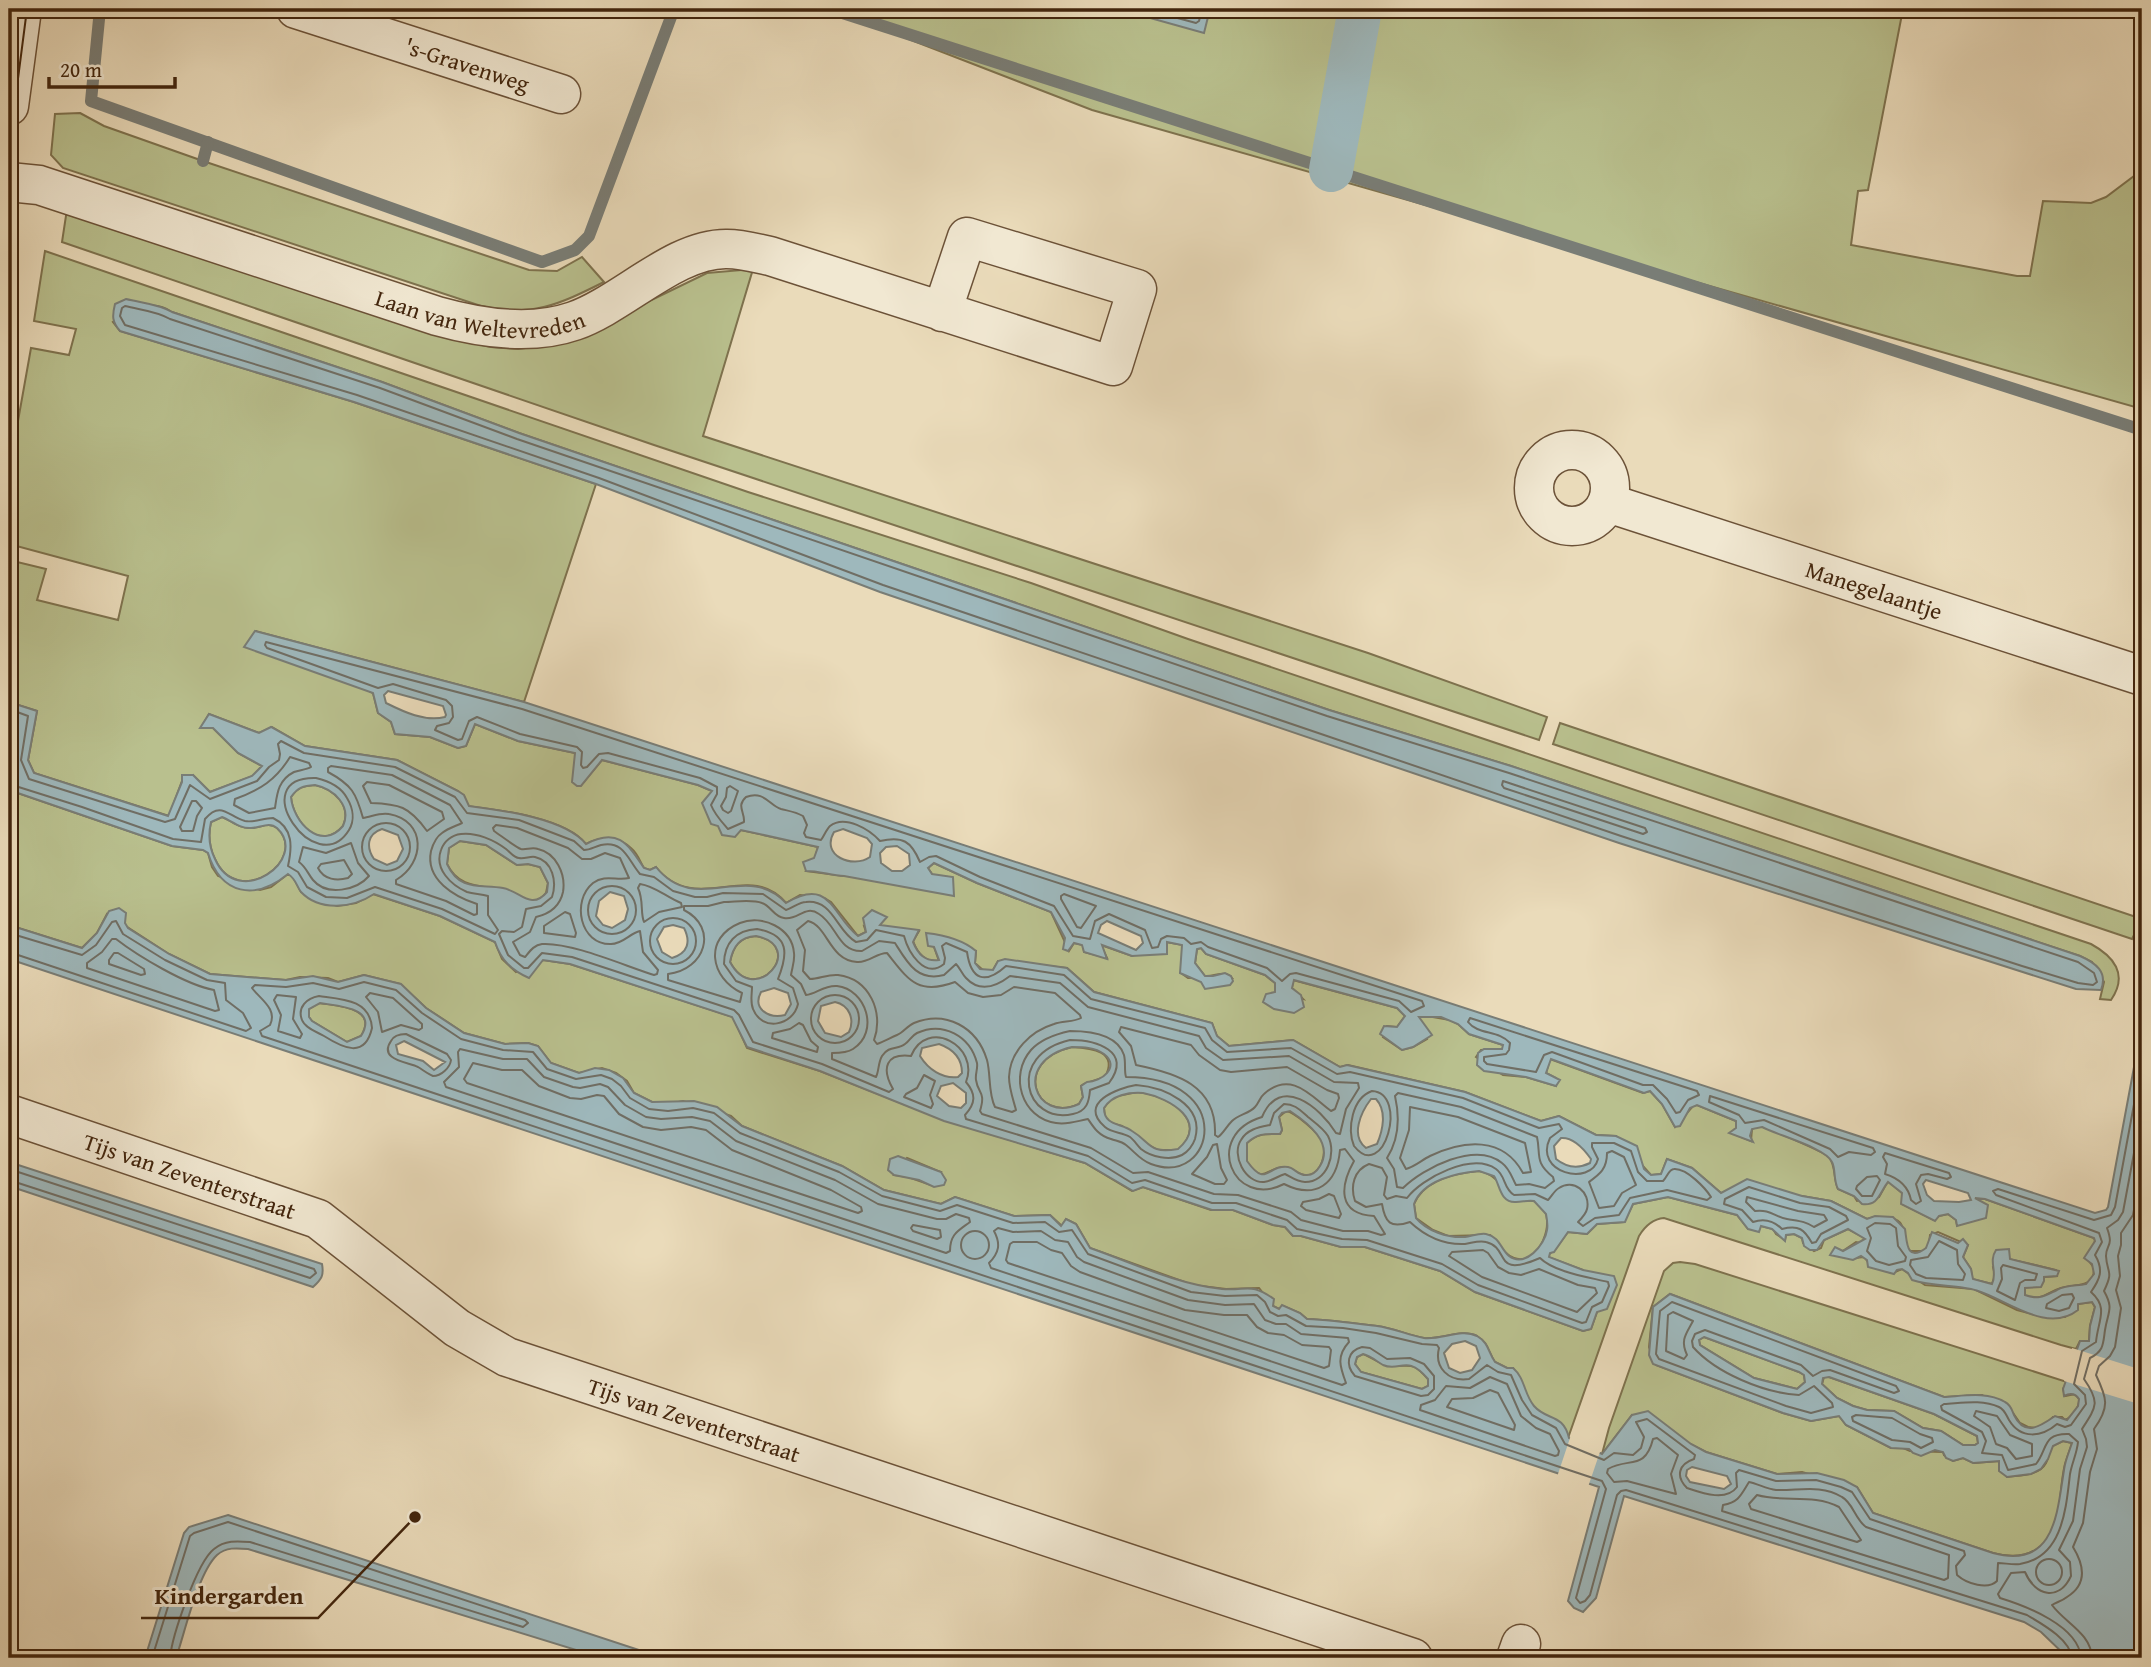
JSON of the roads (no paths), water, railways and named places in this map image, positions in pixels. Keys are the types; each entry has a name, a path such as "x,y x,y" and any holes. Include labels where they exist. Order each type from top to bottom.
{"street":[{"path":"9,106 22,9"},
{"name":"'s-Gravenweg","path":"296,9 561,94"},
{"name":"Laan van Weltevreden","path":"9,182 39,185 464,323 529,329 572,322 591,314 688,258 725,248 742,249 1113,366 1137,289 967,237 942,312"},
{"name":"Manegelaantje","path":"1608,503 2142,676"},
{"name":"Tijs van Zeventerstraat","path":"9,1114 318,1219 457,1328 507,1357 1413,1658"}],"water":[{"path":"1118,9 1210,9 1204,33"},
{"path":"126,299 162,307 382,382 519,433 1329,710 1511,766 2080,956 2102,973 2101,990 2076,989 1619,843 880,592 596,484 354,402 120,331 114,322 114,308 115,304"},
{"path":"255,631 524,702 2095,1213 2108,1207 2142,1024 2142,1658 2068,1658 2041,1632 2024,1622 1624,1496 1596,1598 1583,1612 1568,1601 1599,1487 9,959 9,925 82,948 97,933 109,911 119,908 126,913 125,923 128,928 169,954 210,974 286,980 313,976 338,982 364,975 401,984 426,1008 464,1033 505,1044 528,1043 538,1046 551,1063 579,1073 595,1068 609,1070 623,1078 634,1093 652,1102 694,1101 717,1107 742,1126 842,1166 884,1190 941,1204 955,1197 1014,1216 1050,1215 1061,1226 1066,1219 1076,1224 1090,1248 1188,1283 1222,1289 1249,1288 1259,1291 1274,1299 1273,1306 1279,1309 1282,1305 1307,1319 1383,1327 1424,1338 1464,1333 1477,1336 1486,1345 1495,1362 1517,1372 1528,1396 1539,1411 1559,1421 1569,1438 1602,1454 1632,1415 1648,1411 1691,1444 1706,1452 1777,1474 1817,1473 1844,1480 1857,1487 1873,1513 1993,1553 2014,1556 2029,1553 2041,1546 2049,1534 2055,1520 2065,1463 2072,1443 2063,1441 2053,1446 2041,1469 2031,1474 2007,1477 1999,1471 1999,1461 1973,1463 1963,1458 1953,1461 1946,1458 1943,1452 1935,1450 1921,1456 1909,1449 1891,1448 1846,1425 1839,1416 1811,1421 1783,1413 1653,1364 1649,1355 1653,1307 1670,1294 1944,1397 1991,1396 2009,1405 2023,1426 2034,1428 2055,1416 2067,1420 2078,1406 2079,1399 2072,1394 2064,1396 2063,1389 2080,1341 2089,1341 2095,1307 2092,1302 2078,1304 2078,1310 2065,1317 2052,1319 2038,1316 1971,1289 1912,1280 1902,1269 1894,1274 1868,1267 1867,1260 1861,1256 1853,1260 1830,1255 1835,1247 1843,1251 1865,1239 1848,1229 1824,1240 1817,1250 1810,1250 1804,1246 1802,1238 1794,1234 1786,1235 1785,1241 1772,1229 1761,1226 1759,1232 1748,1229 1737,1215 1668,1197 1633,1204 1625,1222 1597,1224 1587,1234 1568,1232 1554,1252 1550,1253 1549,1257 1583,1270 1614,1276 1617,1285 1607,1309 1597,1312 1591,1329 1583,1331 1475,1292 1440,1271 1365,1247 1341,1247 1293,1236 1285,1227 1233,1210 1212,1210 1143,1187 1133,1191 1085,1163 944,1121 820,1071 747,1047 732,1017 570,964 543,960 529,978 508,964 495,942 440,916 374,894 347,905 317,903 301,892 288,874 263,888 241,889 230,885 221,878 208,853 203,850 172,846 9,790 9,702 37,711 28,760 34,773 168,816 182,782 182,775 193,775 210,792 252,776 262,766 238,753 213,728 200,728 209,714 259,733 271,727 305,746 397,760 458,791 464,795 469,806 548,822 576,835 586,844 606,837 614,838 627,845 644,868 650,870 656,867 671,881 688,888 754,886 771,891 786,903 801,896 822,896 858,936 866,932 863,918 872,910 887,917 880,925 919,930 913,942 920,953 930,960 939,960 934,947 928,946 926,933 952,938 971,947 976,951 975,963 980,969 993,970 998,961 1005,959 1067,968 1094,992 1212,1023 1217,1036 1229,1046 1293,1040 1340,1067 1347,1065 1465,1092 1541,1121 1559,1116 1596,1135 1616,1136 1637,1146 1644,1169 1651,1175 1661,1174 1667,1159 1692,1168 1721,1193 1747,1179 1802,1196 1831,1201 1867,1219 1875,1216 1893,1217 1905,1229 1909,1249 1915,1253 1926,1248 1932,1232 1958,1243 1963,1239 1968,1245 1963,1257 1971,1269 1973,1279 1992,1284 1996,1250 2009,1249 2010,1259 2059,1271 2057,1276 2044,1277 2041,1287 2025,1288 2025,1295 2041,1297 2064,1287 2086,1284 2094,1274 2092,1264 2084,1258 2095,1241 2094,1238 1985,1199 1975,1198 1988,1205 1986,1218 1957,1226 1956,1220 1948,1214 1939,1216 1935,1221 1901,1204 1902,1193 1888,1182 1875,1201 1862,1204 1854,1196 1838,1189 1833,1165 1828,1157 1762,1127 1752,1129 1750,1136 1753,1142 1729,1133 1736,1128 1736,1121 1697,1105 1690,1108 1680,1126 1675,1127 1662,1104 1650,1091 1644,1093 1551,1059 1546,1073 1560,1080 1556,1086 1526,1077 1484,1071 1477,1065 1478,1053 1484,1049 1502,1049 1503,1045 1469,1034 1458,1024 1441,1017 1419,1017 1432,1035 1413,1047 1402,1050 1380,1034 1384,1026 1397,1027 1405,1016 1397,1008 1294,980 1292,988 1301,995 1304,1007 1294,1013 1274,1009 1263,1002 1266,994 1275,992 1275,983 1265,975 1206,954 1201,948 1197,949 1195,963 1205,976 1225,973 1231,976 1233,981 1230,985 1205,989 1201,982 1180,973 1182,945 1167,942 1167,954 1132,956 1102,945 1107,959 1084,952 1082,945 1074,943 1068,951 1063,949 1065,938 1051,912 934,863 928,868 932,874 953,877 954,896 806,871 803,862 814,858 818,847 741,830 735,837 722,835 718,826 711,824 702,803 712,791 698,785 602,760 581,786 577,786 572,782 575,753 518,741 475,724 466,746 458,748 430,737 395,734 391,722 378,713 373,693 244,647","holes":["388,691 443,706 446,715 437,718 407,713 386,703 384,695","315,785 335,794 345,812 343,826 326,836 309,831 297,816 291,797 301,788","222,817 247,828 271,825 277,828 285,840 284,853 278,865 267,875 253,880 239,880 226,874 215,859 209,836 211,822","382,829 398,835 403,849 397,861 387,865 374,859 369,841 373,834","843,829 867,838 872,844 870,857 863,860 847,861 835,854 831,848 831,840 834,832","460,841 486,845 517,865 540,867 548,883 547,892 536,900 531,900 503,888 471,885 458,879 447,864 449,848","897,846 909,854 910,865 902,871 892,871 881,863 880,853 886,847","610,892 624,896 628,909 625,920 612,928 603,925 596,916 599,901","1107,921 1141,936 1143,943 1136,950 1098,933 1101,925","673,925 684,928 687,946 682,953 672,958 662,952 657,939 664,927","756,936 771,942 777,951 777,961 772,970 763,977 752,979 740,975 730,962 738,943","774,988 788,993 791,1004 785,1015 768,1014 760,1008 761,992","835,1002 847,1009 851,1027 849,1032 841,1037 825,1033 818,1021 821,1006","320,1003 345,1007 360,1014 365,1019 361,1036 347,1042 312,1021 309,1009","404,1041 445,1062 434,1070 423,1061 398,1054 396,1045","939,1044 956,1055 962,1073 958,1077 946,1076 931,1069 920,1056 922,1048","1072,1047 1084,1047 1100,1052 1109,1059 1110,1069 1103,1077 1081,1086 1083,1097 1079,1104 1064,1108 1051,1106 1041,1098 1036,1088 1036,1076 1041,1065 1053,1054","953,1083 966,1093 966,1103 961,1108 949,1106 937,1096 941,1086","1143,1093 1174,1106 1188,1121 1190,1130 1187,1139 1178,1149 1156,1149 1128,1128 1110,1121 1104,1108 1121,1095","1371,1099 1376,1099 1382,1109 1383,1121 1377,1144 1366,1148 1361,1143 1359,1124 1367,1104","1290,1111 1304,1121 1317,1134 1324,1149 1317,1170 1304,1175 1288,1167 1263,1174 1254,1169 1247,1161 1247,1143 1262,1135 1280,1134 1282,1130 1279,1117 1282,1113","1561,1138 1574,1142 1591,1159 1590,1163 1581,1166 1564,1164 1556,1159 1554,1146","1479,1171 1494,1176 1507,1200 1534,1201 1546,1214 1547,1228 1538,1248 1528,1257 1515,1259 1509,1256 1491,1235 1451,1236 1426,1227 1416,1218 1414,1204 1425,1189 1442,1179","1926,1180 1968,1193 1971,1200 1934,1201 1927,1195 1923,1184","1704,1337 1799,1372 1804,1375 1805,1382 1797,1389 1754,1378 1700,1345 1699,1340","1465,1341 1476,1346 1480,1358 1472,1370 1460,1373 1449,1368 1444,1353 1452,1344","1363,1354 1389,1367 1414,1367 1428,1379 1428,1386 1422,1389 1361,1372 1355,1364 1357,1357","1829,1377 1934,1414 1977,1436 1978,1443 1963,1445 1941,1431 1923,1428 1894,1411 1867,1410 1837,1398 1822,1384 1823,1378","1692,1467 1727,1476 1731,1484 1724,1489 1690,1482 1686,1476 1687,1470"]},
{"path":"898,1156 941,1172 946,1180 944,1185 934,1187 919,1180 894,1175 888,1170 890,1159"},
{"path":"9,1162 322,1264 322,1277 313,1287 9,1186"},
{"path":"228,1515 669,1658 602,1658 248,1549 236,1548 217,1555 204,1575 176,1658 145,1658 184,1533 189,1527"}],"waterway":[{"path":"100,9 91,101 542,262 575,250 589,236 674,9"},
{"path":"830,9 2142,430"},
{"path":"1331,170 1360,9"},
{"path":"203,161 208,142"}],"tram line":[{"path":"9,21 10,9"},
{"path":"9,148 27,9"}],"place":[{"name":"Kindergarden","path":"415,1517"}]}
